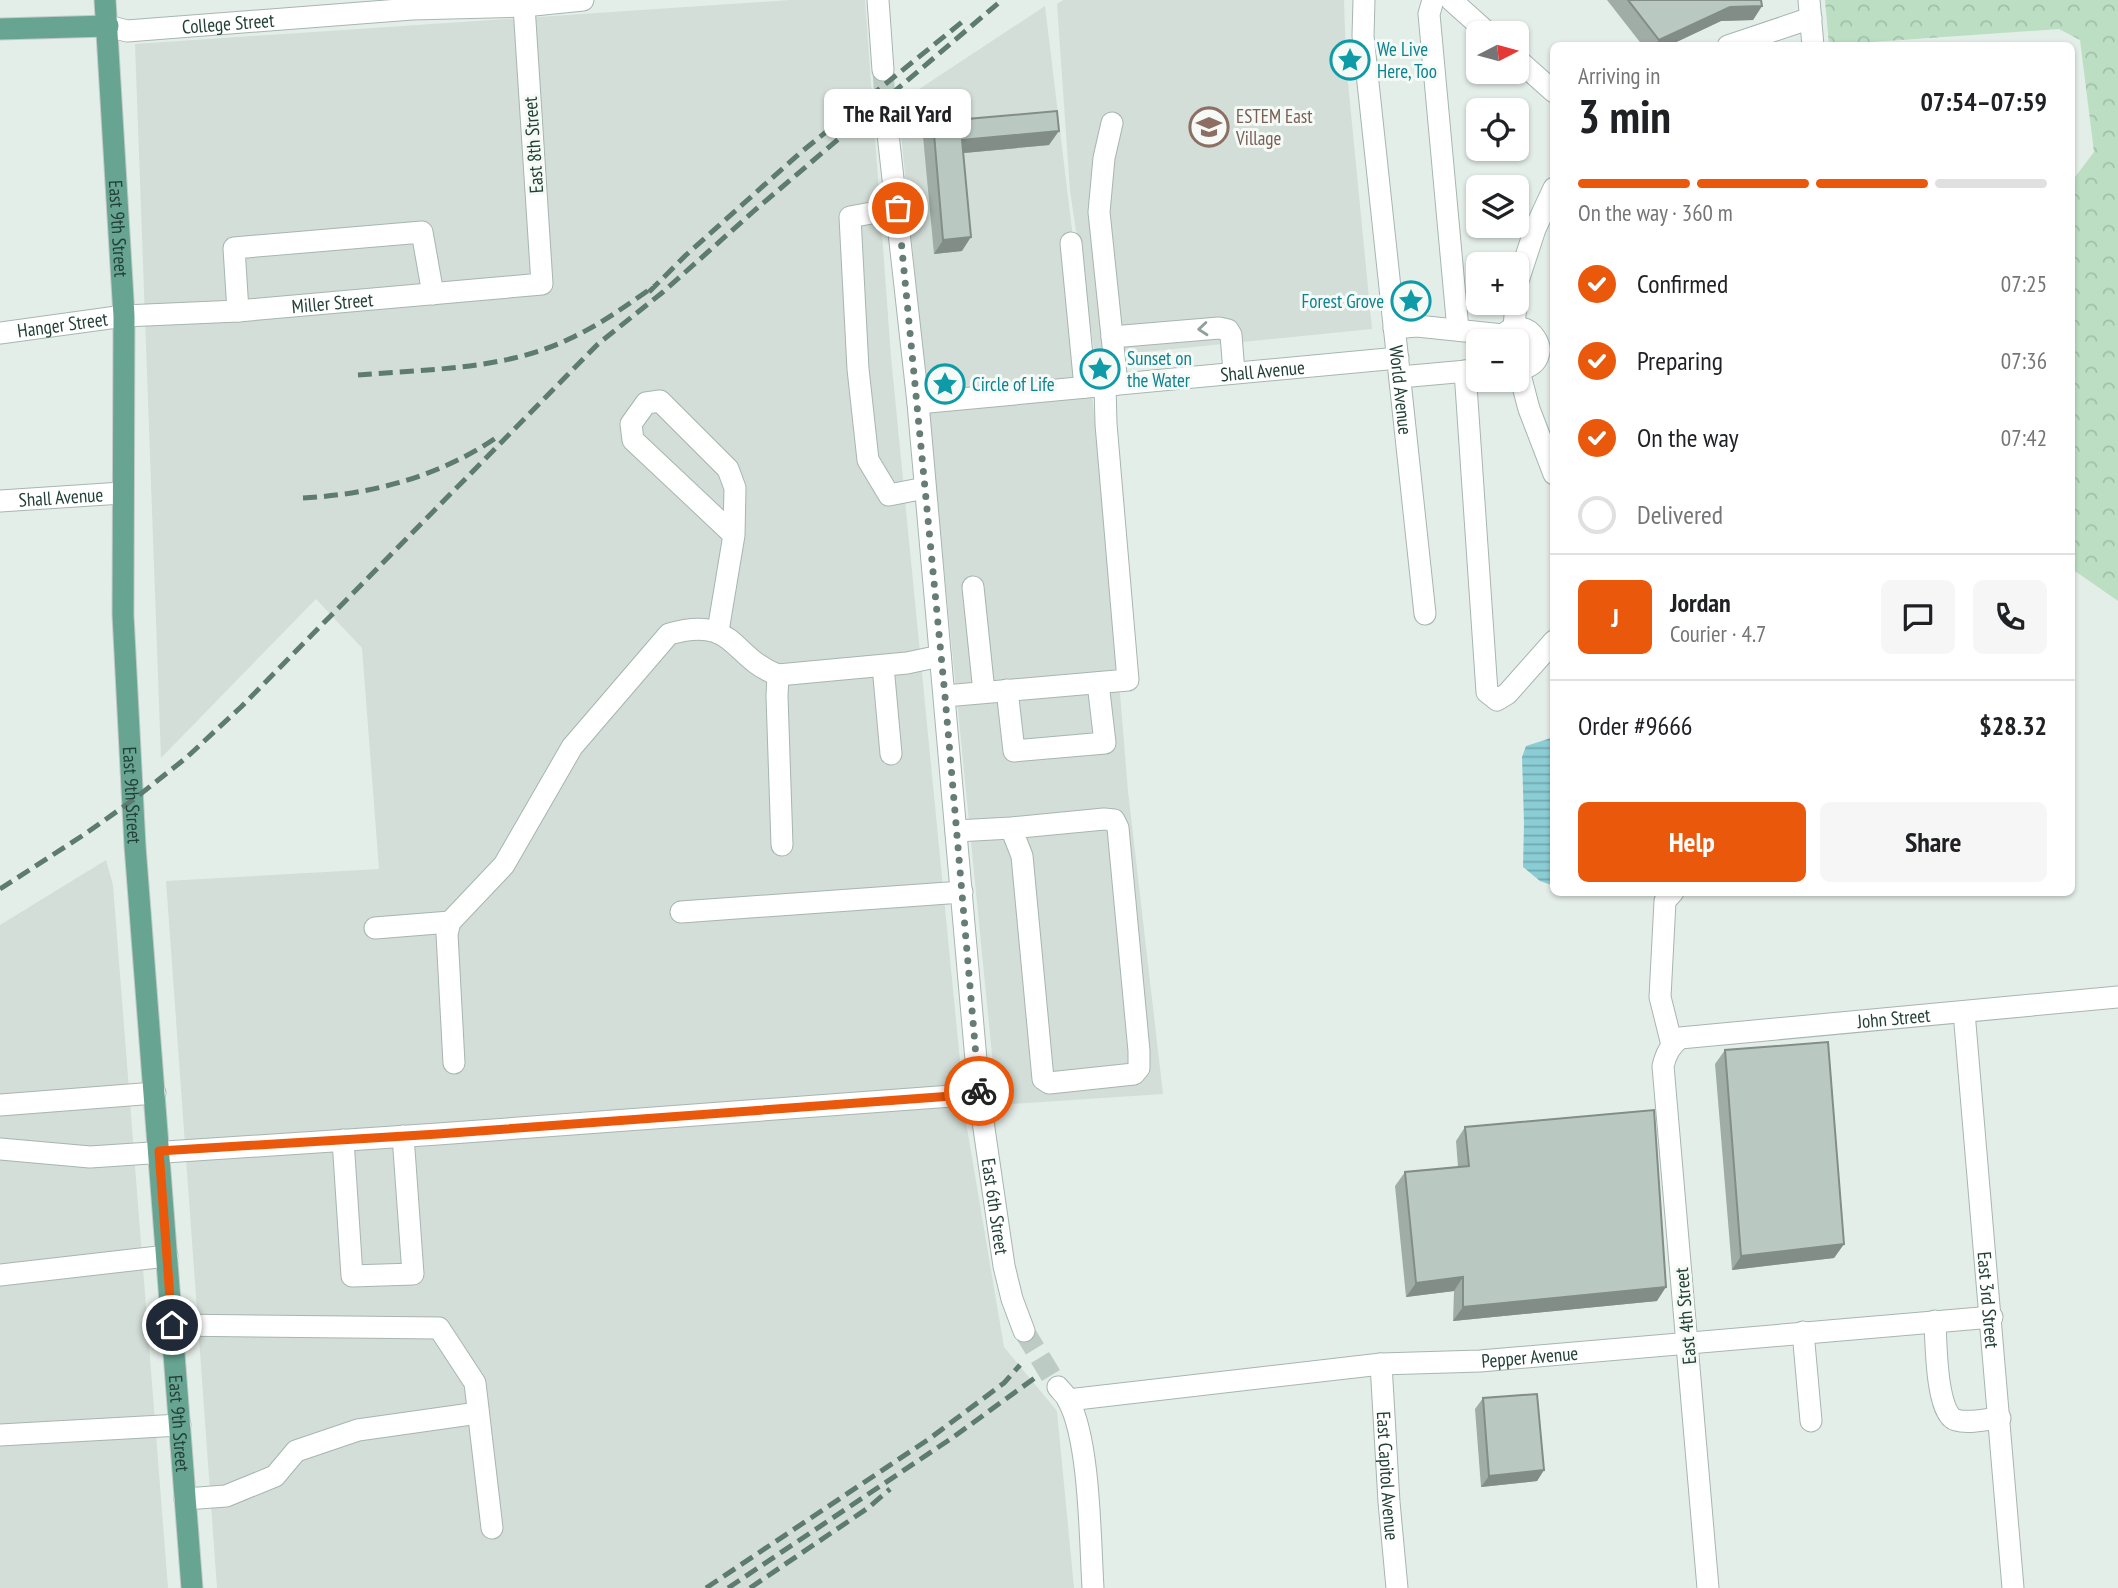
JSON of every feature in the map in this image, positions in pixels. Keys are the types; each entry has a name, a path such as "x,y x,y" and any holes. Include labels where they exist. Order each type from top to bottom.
{"main road":[{"name":"East 9th Street","path":"105,0 124,316 123,615 135,846 192,1588"},
{"name":"College Street","path":"0,29 108,26"}],"street":[{"name":"College Street","path":"108,26 127,31 262,10 412,4 524,6 583,0"},
{"path":"878,0 883,69"},
{"name":"World Avenue","path":"1364,0 1363,36 1425,614"},
{"path":"1433,0 1429,14 1458,330"},
{"path":"1451,0 1475,21"},
{"name":"East 8th Street","path":"524,6 542,284"},
{"path":"1737,42 1810,9 1813,42"},
{"path":"1530,71 1550,88"},
{"name":"East 6th Street","path":"886,116 918,402 979,1094 1004,1266 1024,1331"},
{"path":"1102,385 1112,337 1099,212 1104,158 1112,123"},
{"path":"1527,252 1550,197"},
{"path":"898,208 850,217 858,369 868,460 889,495 925,488"},
{"path":"238,311 234,248 422,232 433,294"},
{"path":"945,696 1128,680 1102,385 1071,243"},
{"name":"Miller Street","path":"124,316 238,311 542,284"},
{"name":"Hanger Street","path":"0,333 124,316"},
{"path":"1394,328 1417,326 1466,331"},
{"path":"1112,337 1219,328 1228,330 1231,334 1234,372"},
{"path":"1529,332 1539,347 1535,363 1529,368"},
{"name":"Shall Avenue","path":"918,402 1234,372 1399,368 1466,370"},
{"path":"1473,392 1487,692 1497,700 1507,694 1550,646"},
{"path":"1524,392 1550,464"},
{"path":"718,631 734,535 735,488 728,469 660,401 646,403 631,424 633,440 734,535"},
{"name":"Shall Avenue","path":"0,501 122,493"},
{"path":"973,587 985,692"},
{"path":"454,1063 447,934 450,922 504,865 572,747 669,634 685,629 718,631 763,670 778,675 883,666 940,656"},
{"path":"883,666 891,754"},
{"path":"778,675 782,845"},
{"path":"1007,690 1014,751 1027,750 1105,743 1098,682"},
{"path":"956,831 1114,820 1118,828 1139,1051 1139,1068 1134,1074 1049,1083 1043,1079 1022,856 1012,828"},
{"path":"681,912 962,892"},
{"path":"1669,896 1665,901 1660,997 1672,1045"},
{"path":"375,928 450,922"},
{"name":"John Street","path":"1672,1045 1680,1038 2118,996"},
{"name":"East 3rd Street","path":"1964,1012 2013,1588"},
{"name":"East 4th Street","path":"1672,1045 1663,1066 1707,1588"},
{"path":"0,1105 155,1093"},
{"path":"0,1150 90,1157 979,1094"},
{"path":"342,1140 352,1276 413,1274 403,1136"},
{"path":"0,1275 167,1256"},
{"name":"Pepper Avenue","path":"1093,1588 1084,1463 1078,1431 1063,1393 1381,1364 1480,1361 1992,1317"},
{"path":"1935,1321 1945,1413 1953,1420 2000,1418"},
{"path":"172,1325 439,1328 475,1383 492,1528"},
{"path":"1802,1332 1811,1421"},
{"name":"East Capitol Avenue","path":"1381,1364 1396,1588"},
{"path":"186,1499 226,1496 275,1476 296,1451 358,1430 478,1413"},
{"path":"0,1435 180,1425"}],"shaded area":[{"path":"790,0 865,0 891,357 966,1122 1004,1347 1057,1411 1074,1588 217,1588 166,881 379,869 362,648 316,599 161,758 135,44"},
{"name":"ESTEM East Village","path":"1063,0 1344,0 1346,62 1372,329 1095,357 1070,191 1057,4"},
{"path":"1045,6 1103,487 1128,791 1163,1094 997,1105 898,103"},
{"path":"106,860 113,885 168,1588 0,1588 0,925"}],"green space":[{"path":"1825,0 2118,0 2118,601 2075,571 2075,177 2094,152 2080,40 2059,29 1872,42 1829,42"}],"water":[{"path":"1550,738 1550,885 1540,881 1523,867 1522,757 1526,746"}],"building":[{"path":"1628,0 1761,0 1762,6 1730,7 1659,40"},
{"path":"1057,111 1059,131 962,140 971,237 943,240 933,122"},
{"path":"1828,1042 1844,1244 1741,1256 1725,1050"},
{"path":"1654,1110 1666,1287 1463,1307 1463,1277 1416,1283 1405,1172 1469,1166 1465,1127"},
{"path":"1537,1394 1544,1470 1489,1476 1483,1398"}],"tunnel":[{"path":"883,70 886,116"},
{"path":"1024,1331 1058,1387"}],"railway":[{"path":"0,889 85,834 186,758 241,707 598,344 663,292 1002,0"},
{"path":"649,292 686,255 800,153 967,18"},
{"path":"358,375 466,366 519,357 569,339 592,327 656,285"},
{"path":"303,498 356,492 406,480 455,462 500,435"},
{"path":"706,1588 929,1439 1004,1383 1020,1365"},
{"path":"728,1588 952,1438 1036,1377"},
{"path":"750,1588 868,1508 890,1489"}],"way so far":[{"path":"898,208 945,696 979,1091"}],"place":[{"name":"We Live Here, Too","path":"1350,60"},
{"name":"ESTEM East Village","path":"1209,127"},
{"name":"The Rail Yard","path":"898,208"},
{"name":"Forest Grove","path":"1411,301"},
{"name":"Sunset on the Water","path":"1100,369"},
{"name":"Circle of Life","path":"945,384"}],"route":[{"path":"172,1325 159,1151 438,1134 979,1094 979,1091"}]}
